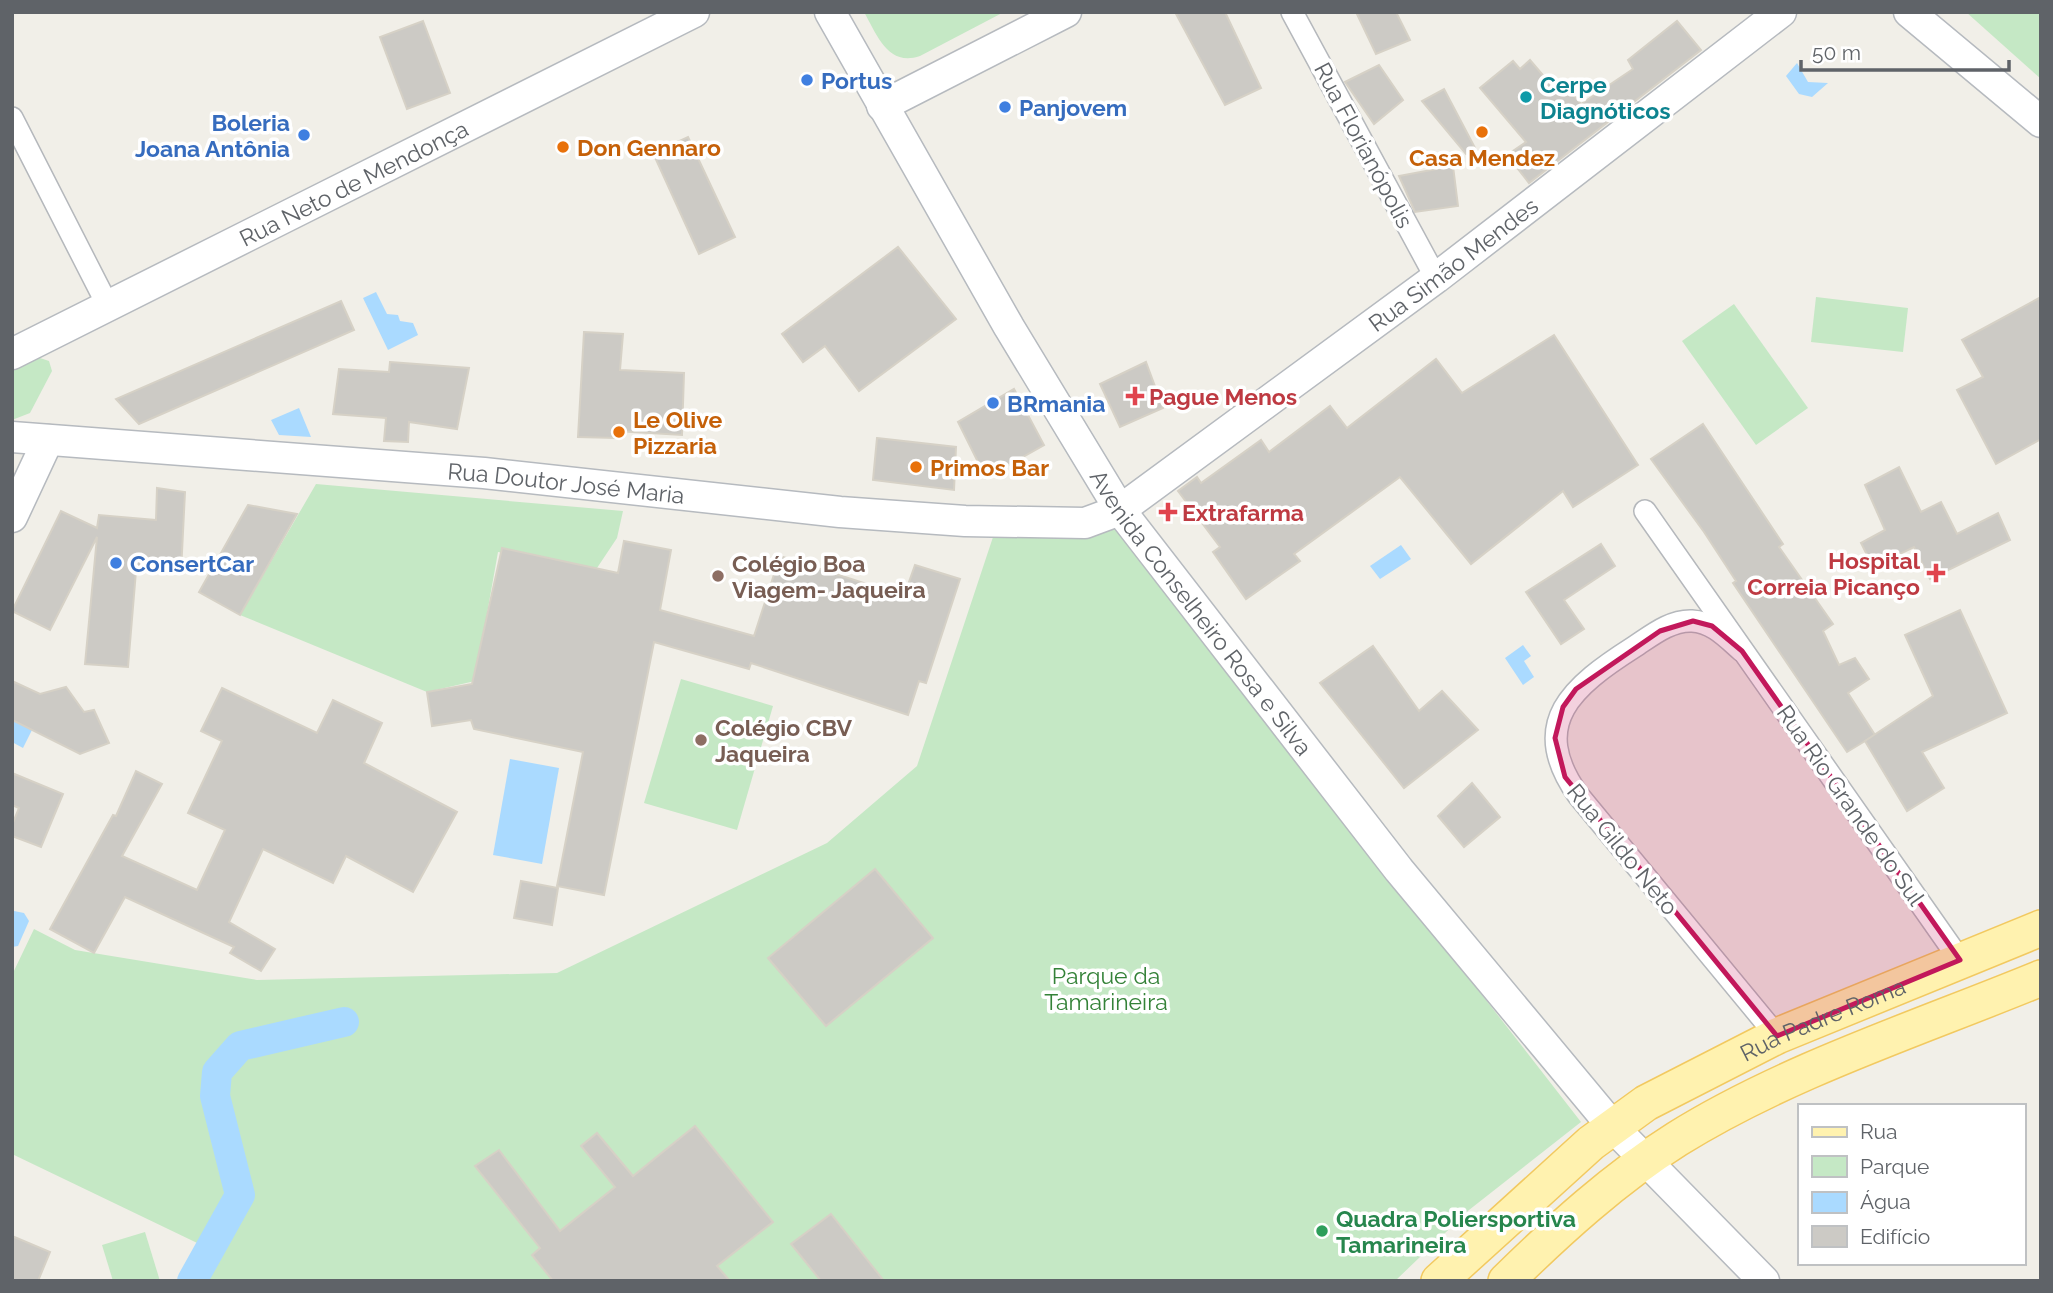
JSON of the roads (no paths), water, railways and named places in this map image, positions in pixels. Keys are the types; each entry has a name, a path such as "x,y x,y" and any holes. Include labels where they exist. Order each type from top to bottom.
{"main road":[{"name":"Rua Padre Roma","path":"1439,1281 1613,1127 1646,1103 1777,1036 2041,928"},
{"name":"Rua Padre Roma","path":"1506,1281 1645,1161 1696,1128 1785,1082 2041,978"}],"street":[{"name":"Rua Neto de Mendonça","path":"12,354 109,308 694,12"},
{"name":"Avenida Conselheiro Rosa e Silva","path":"830,12 1077,443 1120,510 1399,870 1613,1127 1764,1281"},
{"path":"882,106 1066,12"},
{"name":"Rua Florianópolis","path":"1292,12 1436,278"},
{"name":"Rua Simão Mendes","path":"1120,510 1436,278 1781,12"},
{"path":"1909,12 2041,122"},
{"path":"12,118 109,308"},
{"name":"Rua Doutor José Maria","path":"12,437 484,472 840,512 965,521 1085,523 1120,510"},
{"path":"12,517 48,440"},
{"name":"Rua Rio Grande do Sul","path":"1644,511 1960,960"},
{"name":"Rua Rio Grande do Sul","path":"1693,621 1712,626 1742,651"},
{"name":"Rua Gildo Neto","path":"1693,621 1676,622 1660,631 1611,662 1576,689 1557,722 1558,760 1578,795 1777,1036"}],"water":[{"path":"1797,63 1808,82 1828,83 1812,97 1799,94 1786,76"},
{"path":"376,292 387,314 398,315 400,321 413,323 418,335 388,350 363,298"},
{"path":"299,408 311,437 279,435 271,420"},
{"path":"1401,545 1411,559 1380,579 1370,566"},
{"path":"1523,645 1531,656 1524,661 1534,677 1523,685 1505,658"},
{"path":"12,720 32,730 23,748 12,742"},
{"path":"510,759 559,768 542,864 493,855"},
{"path":"14,911 24,913 29,921 18,946 12,947"}],"waterway":[{"path":"192,1281 240,1195 215,1096 217,1072 240,1046 344,1022"}],"place":[{"name":"Portus","path":"807,80"},
{"name":"Cerpe Diagnóticos","path":"1526,97"},
{"name":"Panjovem","path":"1005,107"},
{"name":"Casa Mendez","path":"1482,132"},
{"name":"Boleria Joana Antônia","path":"304,135"},
{"name":"Don Gennaro","path":"563,147"},
{"name":"Pague Menos","path":"1135,396"},
{"name":"BRmania","path":"993,403"},
{"name":"Le Olive Pizzaria","path":"619,432"},
{"name":"Primos Bar","path":"916,467"},
{"name":"Extrafarma","path":"1168,512"},
{"name":"ConsertCar","path":"116,563"},
{"name":"Hospital Correia Picanço","path":"1936,573"},
{"name":"Colégio Boa Viagem- Jaqueira","path":"718,576"},
{"name":"Colégio CBV Jaqueira","path":"701,740"},
{"name":"Quadra Poliersportiva Tamarineira","path":"1322,1231"}],"park label":[{"name":"Parque da Tamarineira","path":"1106,988"}]}
